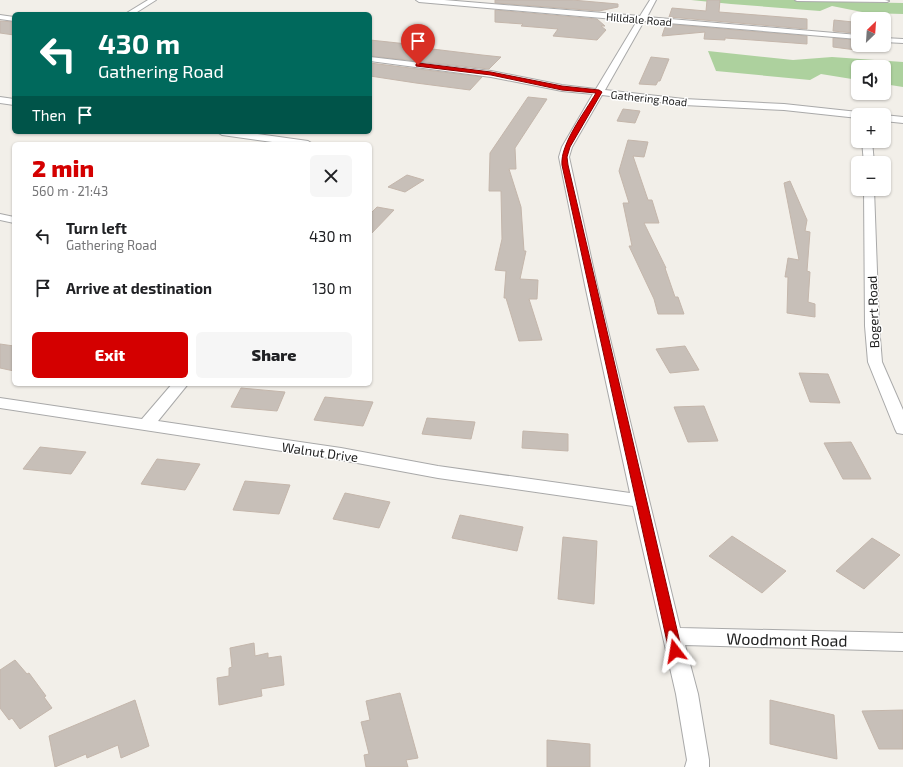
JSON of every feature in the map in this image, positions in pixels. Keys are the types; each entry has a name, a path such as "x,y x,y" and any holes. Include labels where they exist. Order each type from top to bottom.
{"street":[{"path":"132,12 153,0"},
{"name":"Hilldale Road","path":"419,0 851,37"},
{"path":"653,0 567,147 564,157 640,501 686,694 698,760 697,767"},
{"path":"0,17 12,19"},
{"path":"891,40 903,41"},
{"name":"Gathering Road","path":"372,59 472,71 562,88 684,102 784,106 851,114"},
{"path":"0,100 12,102"},
{"path":"891,119 903,120"},
{"path":"236,134 294,142"},
{"name":"Bogert Road","path":"869,196 872,326 875,362 903,429"},
{"path":"0,217 12,220"},
{"path":"146,425 178,386"},
{"name":"Walnut Drive","path":"0,403 341,454 438,472 640,501"},
{"name":"Woodmont Road","path":"672,636 903,642"}],"lane":[{"path":"797,0 886,1"}],"green space":[{"path":"691,0 836,0 846,2 903,3 903,14 891,14 891,12 862,12 832,6 820,11"},
{"path":"708,51 793,60 832,57 875,60 851,60 851,79 821,74 810,80 716,71"},
{"path":"891,61 903,62 903,87 891,85"}],"building":[{"path":"495,0 572,0 618,4 618,7 599,11 495,3"},
{"path":"707,0 720,0 719,12 807,19 807,29 669,17 672,8 706,11"},
{"path":"495,10 597,19 605,26 601,26 606,30 597,40 553,36 558,29 495,22"},
{"path":"834,20 851,22 851,33 833,31"},
{"path":"0,21 12,22 12,35 0,33"},
{"path":"666,24 807,36 807,44 725,38 725,40 704,39 705,32 662,36"},
{"path":"833,38 851,40 851,49 833,47"},
{"path":"372,40 426,46 424,48 501,57 489,69 372,56"},
{"path":"651,57 669,59 660,81 658,81 656,85 639,84"},
{"path":"372,63 482,77 470,90 372,76"},
{"path":"528,97 547,99 515,148 516,169 509,169 521,207 524,251 526,251 520,279 538,280 537,299 529,299 542,340 519,341 506,298 504,298 506,271 495,270 502,239 501,191 489,191 490,153"},
{"path":"623,109 640,111 635,123 617,121"},
{"path":"628,140 648,142 644,157 633,156 648,200 652,200 659,223 644,223 666,268 675,297 678,297 684,314 658,314 654,299 629,246 632,246 623,203 629,203 619,171"},
{"path":"407,175 424,180 405,192 388,187"},
{"path":"790,181 807,220 805,231 810,232 807,271 810,272 808,302 815,304 815,317 787,313 788,277 785,277 788,258 799,260 784,183"},
{"path":"377,207 394,210 372,233 372,212"},
{"path":"0,344 12,346 12,371 0,368"},
{"path":"685,346 699,370 670,373 656,349"},
{"path":"799,373 828,374 840,403 810,402"},
{"path":"241,388 285,392 277,411 231,407"},
{"path":"325,397 373,402 363,426 314,420"},
{"path":"704,406 718,441 688,442 674,407"},
{"path":"427,418 475,422 471,439 422,434"},
{"path":"523,431 568,434 568,451 522,448"},
{"path":"851,442 871,479 843,479 824,443"},
{"path":"40,447 86,452 71,474 23,469"},
{"path":"157,459 200,464 185,490 141,484"},
{"path":"245,481 290,485 279,514 233,510"},
{"path":"345,493 390,502 379,528 333,519"},
{"path":"460,515 523,527 517,551 452,538"},
{"path":"732,536 786,571 762,593 709,556"},
{"path":"563,537 597,541 594,604 558,599"},
{"path":"872,538 900,555 864,589 836,571"},
{"path":"254,643 255,656 268,653 268,658 281,656 284,685 261,689 262,696 219,705 217,678 229,676 229,668 232,667 230,648"},
{"path":"15,660 27,674 29,673 46,696 44,697 52,708 20,729 12,718 9,720 0,708 0,670"},
{"path":"400,693 418,758 406,760 408,767 366,767 364,755 369,754 361,722 370,720 366,701"},
{"path":"135,700 149,746 121,758 118,745 87,758 86,754 55,767 49,736"},
{"path":"770,700 834,715 837,759 770,744"},
{"path":"903,710 903,749 879,749 862,711"},
{"path":"547,740 590,744 590,767 547,767"}],"route":[{"path":"418,65 466,70 562,88 599,92 567,147 564,157 565,165 585,250 591,286 675,651"}]}
